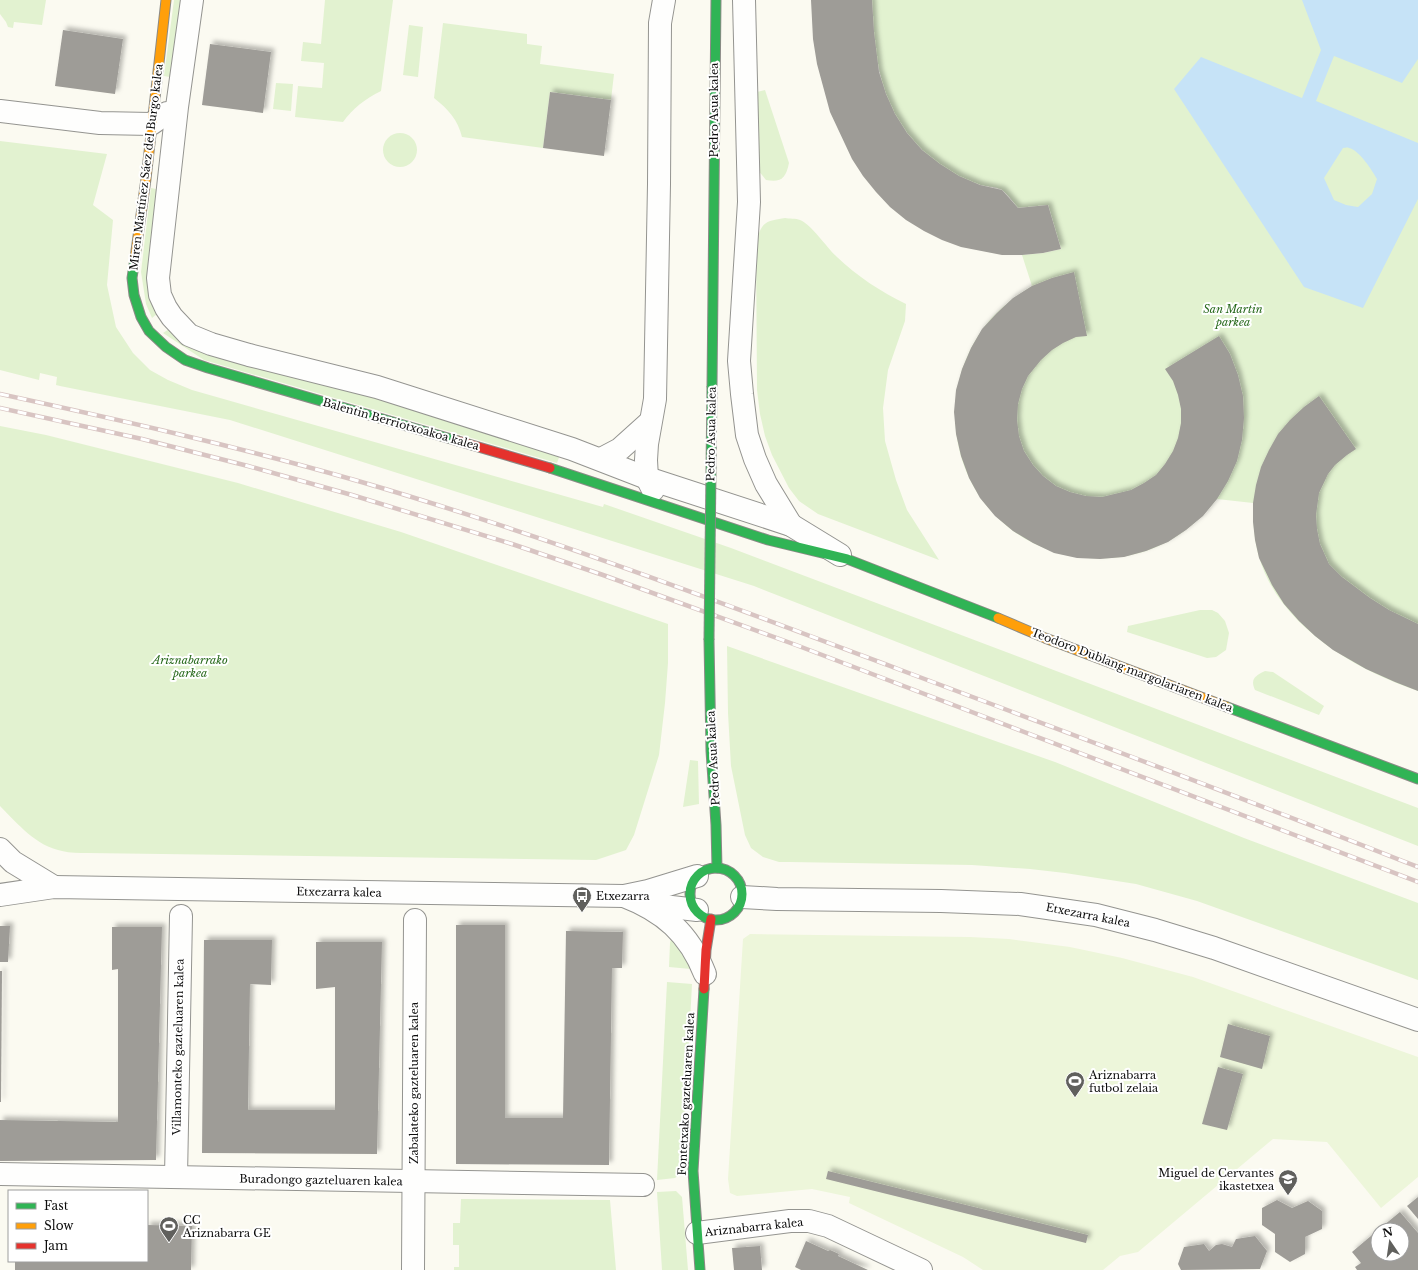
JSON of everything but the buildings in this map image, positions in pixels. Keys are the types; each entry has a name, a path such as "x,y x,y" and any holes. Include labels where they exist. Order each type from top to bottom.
{"street":[{"name":"Miren Martínez Sáez del Burgo kalea","path":"149,331 137,307 132,278 146,179 166,0"},
{"path":"192,0 177,107 158,278 160,295 166,308 172,317 189,335 211,344 248,355 377,387 572,449 647,478"},
{"path":"657,0 660,23 656,391 646,446 647,478 660,503"},
{"path":"660,23 664,0"},
{"name":"Pedro Asua kalea","path":"716,0 710,640 711,751 716,825 717,868"},
{"path":"744,0 749,202 739,360 742,394 747,435 755,459 766,484 792,525"},
{"path":"0,111 100,123 151,124 177,107"},
{"name":"Balentin Berriotxoakoa kalea","path":"149,331 166,347 185,360 202,366 564,472 660,503"},
{"path":"601,460 620,449 650,422"},
{"name":"Teodoro Dublang margolariaren kalea","path":"647,478 792,525 847,559"},
{"name":"Teodoro Dublang margolariaren kalea","path":"660,503 768,540 847,559 1045,638 1418,779"},
{"path":"0,849 13,862 54,887"},
{"path":"710,868 717,868 726,870 733,874 739,880 742,888 740,905 735,912 728,917 720,919 704,915 692,904 690,897 693,882 697,876 710,868"},
{"name":"Etxezarra kalea","path":"633,899 648,891 697,876"},
{"name":"Etxezarra kalea","path":"0,895 54,887 633,899 704,915"},
{"name":"Etxezarra kalea","path":"742,897 1014,904 1096,915 1140,926 1214,948 1418,1020"},
{"path":"633,899 668,920 678,929 698,957 704,974"},
{"name":"Fontetxako gazteluaren kalea","path":"700,1270 693,1171 706,950 704,915"},
{"name":"Villamonteko gazteluaren kalea","path":"176,1177 181,916"},
{"name":"Zabalateko gazteluaren kalea","path":"413,1270 415,920"},
{"name":"Buradongo gazteluaren kalea","path":"0,1174 643,1185"},
{"name":"Ariznabarra kalea","path":"697,1233 790,1221 809,1221 828,1226 921,1270"}],"green space":[{"path":"0,0 46,0 42,25 14,22 13,28 8,27 0,14"},
{"path":"174,0 185,0 175,78 164,76"},
{"path":"325,0 393,0 381,91 360,104 343,122 295,117 298,86 322,88 324,63 301,61 303,42 321,44"},
{"name":"San Martin parkea","path":"872,0 1418,0 1418,691 1369,671 1345,658 1322,642 1301,624 1283,604 1269,582 1259,557 1254,530 1253,503 1217,499 1191,526 1165,543 1140,553 1115,558 1089,558 1063,554 1039,546 1016,533 996,516 980,496 968,474 959,450 956,426 956,401 960,376 969,352 987,323 1005,305 1032,286 1022,255 1043,253 1061,249 1048,205 1018,208 1002,190 972,182 958,176 944,167 918,146 907,133 890,105 884,89 875,46"},
{"path":"443,23 527,34 527,44 542,46 540,64 614,74 611,100 550,92 543,148 462,137 458,125 452,115 434,98"},
{"path":"409,25 423,27 418,77 403,75"},
{"path":"276,83 293,84 291,111 273,109"},
{"path":"765,90 789,163 784,176 776,181 766,180 758,170 757,92"},
{"path":"397,133 403,133 412,138 416,144 416,156 412,162 403,167 397,167 388,162 383,153 383,147 388,138"},
{"path":"0,141 107,154 93,205 113,220 107,285 116,327 133,353 150,370 168,380 192,390 603,507 604,504 731,548 1418,808 1418,846 754,586 230,420 60,386 56,385 57,377 40,373 39,380 0,370"},
{"path":"151,188 161,190 158,313 152,318 146,304 141,272"},
{"path":"785,218 798,219 805,223 837,257 853,271 878,289 906,304 905,321 888,370 883,408 885,441 896,480 907,510 939,560 818,514 799,501 789,488 772,455 765,436 757,390 756,242 760,230 765,224 773,220"},
{"path":"169,329 561,452 557,463 204,360 163,333"},
{"name":"Ariznabarrako parkea","path":"0,426 46,435 238,483 401,532 668,624 668,663 659,755 634,835 626,850 596,860 71,853 53,848 36,839 21,827 0,806"},
{"path":"1200,610 1212,610 1218,613 1225,621 1229,633 1226,650 1216,657 1207,658 1127,632 1128,626"},
{"path":"727,646 1055,762 1244,838 1418,903 1418,980 1197,901 1136,884 1030,869 972,865 779,862 763,857 751,848 745,835 731,766 728,713"},
{"path":"1265,671 1273,672 1324,706 1319,715 1255,690 1253,683 1254,678"},
{"path":"690,760 698,761 699,804 683,807"},
{"name":"Ariznabarra futbol zelaia","path":"750,934 970,937 1009,939 1070,947 1122,958 1193,977 1418,1057 1418,1177 1381,1208 1327,1142 1273,1139 1138,1252 1120,1256 1103,1270 983,1270 963,1257 849,1203 850,1197 812,1189 737,1196 730,1193 728,1179 743,939"},
{"path":"675,937 691,969 669,967 670,943 671,939"},
{"path":"667,982 692,984 682,1172 675,1178 657,1180"},
{"path":"676,1191 682,1197 688,1270 662,1270 657,1192"},
{"path":"461,1199 610,1200 616,1270 454,1270 454,1267 459,1267 459,1245 453,1245 453,1223 460,1223"}],"water":[{"path":"1302,0 1418,0 1418,59 1402,83 1334,56 1316,101 1418,143 1418,199 1363,308 1304,287 1174,89 1201,57 1302,98 1321,50","holes":["1343,148 1348,148 1357,152 1369,166 1377,179 1372,194 1358,207 1346,205 1334,200 1324,178"]}],"railway":[{"path":"0,394 225,445 358,481 495,523 764,619 1158,767 1418,867"},
{"path":"0,408 142,439 248,466 352,495 512,544 603,575 796,645 1418,882"}],"traffic: fast":[{"path":"712,386 716,0"},
{"path":"135,258 132,278 134,295 141,317 149,331 166,347 185,360 458,441"},
{"path":"709,640 712,386"},
{"path":"550,468 768,540 847,559 998,618"},
{"path":"709,640 711,751 716,825 717,868"},
{"path":"1227,707 1418,779"},
{"path":"716,868 726,870 734,876 740,884 742,894 740,904 734,912 726,918 716,920 706,918 698,912 692,904 690,894 692,884 698,876 706,870 716,868"},
{"path":"700,1270 693,1171 704,989"}],"traffic: slow":[{"path":"135,258 146,179 166,0"},
{"path":"998,618 1045,638 1227,707"}],"traffic: jam":[{"path":"458,441 550,468"},
{"path":"704,989 706,950 711,919"}],"place":[{"name":"Etxezarra","path":"582,913"},
{"name":"Ariznabarra futbol zelaia","path":"1075,1098"},
{"name":"Miguel de Cervantes ikastetxea","path":"1288,1196"},
{"name":"CC Ariznabarra GE","path":"169,1243"}]}
